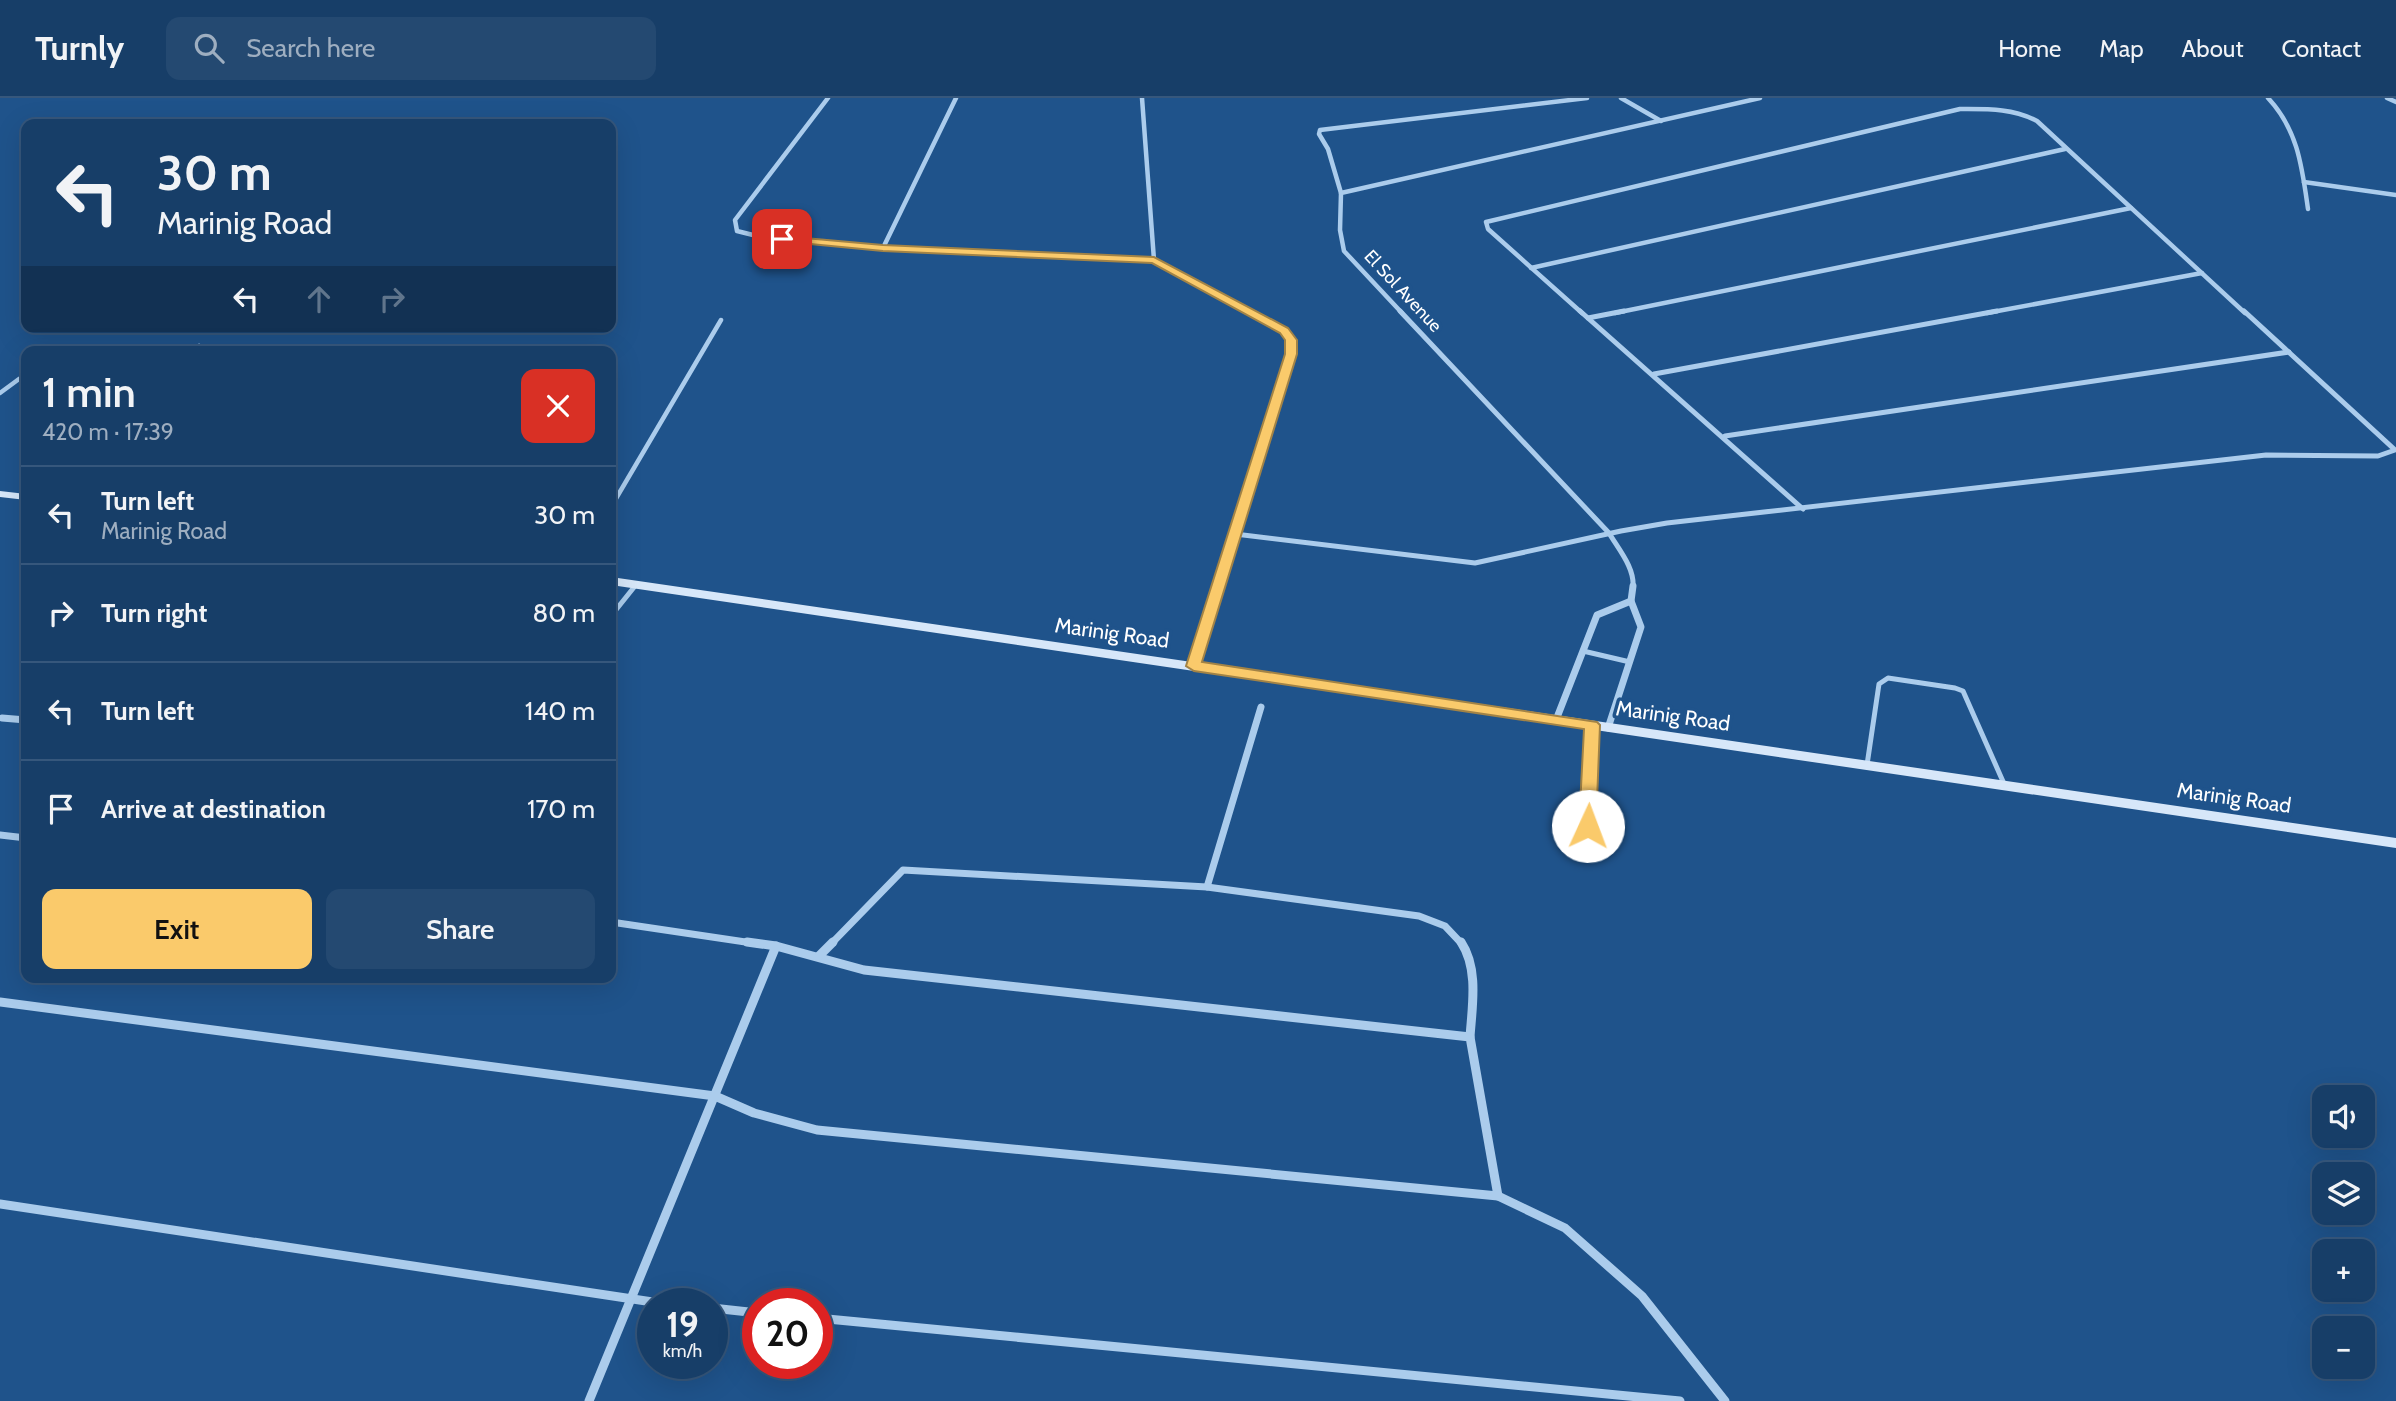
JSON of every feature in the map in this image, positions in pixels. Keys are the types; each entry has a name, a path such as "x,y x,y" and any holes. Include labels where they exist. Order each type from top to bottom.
{"street":[{"path":"828,98 735,220 734,225 744,234 883,248 1154,260 1269,321 1284,331 1291,340 1291,354 1194,666"},
{"path":"883,248 956,98"},
{"path":"1142,98 1154,260"},
{"name":"El Sol Avenue","path":"1587,98 1327,128 1319,134 1328,149 1341,193 1339,230 1344,251 1609,533 1630,568 1634,579 1631,600 1641,627 1608,728"},
{"path":"1621,98 1661,121"},
{"path":"1341,193 1760,98"},
{"path":"2268,98 2289,123 2297,142 2308,209"},
{"path":"2387,98 2396,102"},
{"path":"1235,534 1475,563 1506,559 1609,533 1670,523 1803,509 2266,454 2378,456 2395,450 2027,115 2004,109 1960,109 1486,222 1488,229 1531,268 1725,436 1803,509"},
{"path":"1531,268 2065,149"},
{"path":"2304,182 2396,195"},
{"path":"1588,318 2131,208"},
{"path":"1654,374 2202,273"},
{"path":"1725,436 2289,352"},
{"path":"0,494 21,496"},
{"name":"Marinig Road","path":"616,582 2396,843"},
{"path":"1556,720 1597,615 1631,600"},
{"path":"1207,887 1261,707"},
{"path":"1,719 21,720"},
{"path":"0,835 21,837"},
{"path":"819,956 903,870 1207,887 1419,916 1446,926 1466,948 1472,965 1470,1037 1498,1196"},
{"path":"616,923 776,946 864,970 1470,1037"},
{"path":"589,1401 776,946"},
{"path":"0,1002 715,1096 754,1113 817,1130 1498,1196 1565,1228 1642,1296 1725,1401"},
{"path":"0,1204 637,1301"},
{"path":"833,1320 1680,1401"}],"lane":[{"path":"616,498 721,320"},
{"path":"0,393 19,379"},
{"path":"616,610 636,585"},
{"path":"1583,651 1630,662"},
{"path":"1867,765 1879,684 1888,678 1955,688 1963,691 2005,786"},
{"path":"1588,826 1592,725"}],"route":[{"path":"782,239 883,248 1154,260 1284,331 1291,340 1291,354 1194,666 1592,725 1588,826"}]}
